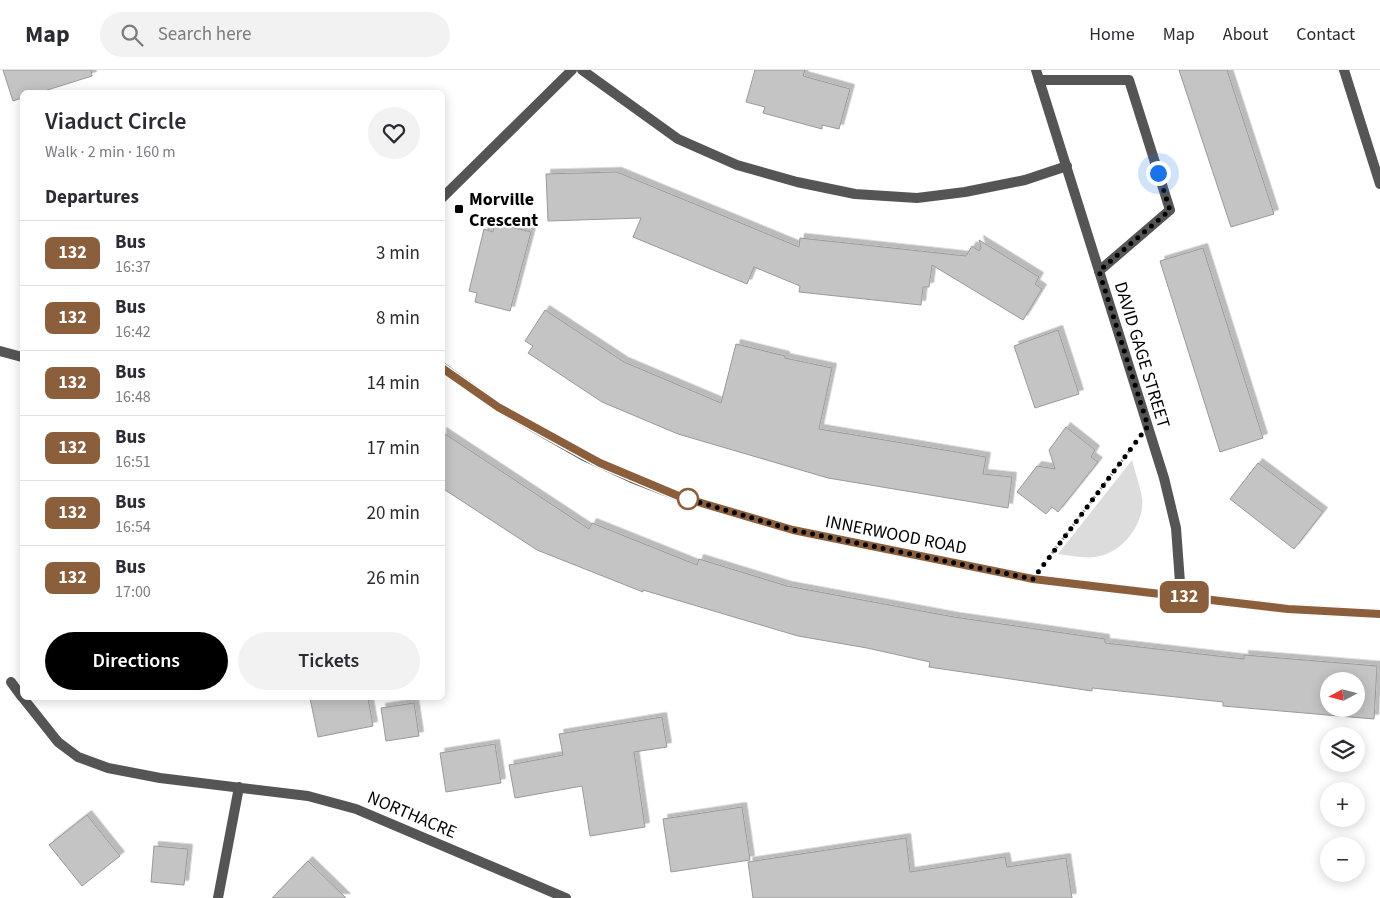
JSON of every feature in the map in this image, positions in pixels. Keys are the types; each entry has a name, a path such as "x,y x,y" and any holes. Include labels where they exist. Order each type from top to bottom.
{"street":[{"path":"445,195 572,70"},
{"path":"582,70 678,140 737,165 797,182 855,194 917,198 965,192 1025,180 1067,166"},
{"path":"1344,70 1380,184"},
{"path":"1037,75 1129,80 1170,210 1099,271"},
{"name":"DAVID GAGE STREET","path":"1037,75 1164,478 1176,528 1181,596"},
{"path":"0,351 20,356"},
{"name":"INNERWOOD ROAD","path":"445,370 498,407 584,456 632,478 681,497 793,530 1033,579 1288,609 1380,614"},
{"name":"NORTHACRE","path":"11,682 20,693"},
{"name":"NORTHACRE","path":"25,700 58,742 78,757 108,768 160,778 308,796 356,809 566,898"},
{"path":"218,898 239,787"}],"path":[{"path":"1033,579 1148,426"}],"shaded area":[{"path":"1132,460 1141,493 1142,507 1137,524 1126,540 1120,546 1104,555 1075,557 1058,554"}],"building":[{"path":"3,70 91,70 92,76 47,90 20,90 20,99 13,101"},
{"path":"755,70 805,70 803,76 850,89 839,129 822,125 822,129 763,113 765,107 746,102"},
{"path":"1179,70 1227,70 1274,214 1231,227"},
{"path":"617,172 799,247 800,238 966,256 972,246 979,251 981,248 979,240 1039,277 1035,284 1042,289 1023,320 932,265 929,287 923,287 921,305 799,292 800,286 754,267 747,284 633,237 641,218 548,221 546,174"},
{"path":"495,223 531,232 510,311 475,302 477,293 469,291 484,229 493,232"},
{"path":"1203,248 1263,438 1220,452 1160,261"},
{"path":"545,310 624,362 721,403 736,344 785,356 785,358 832,368 819,429 986,457 983,474 1012,477 1008,508 828,478 678,434 602,402 528,353 533,346 525,341"},
{"path":"1058,330 1079,394 1035,408 1014,346"},
{"path":"1066,427 1095,450 1091,457 1098,462 1058,512 1052,507 1046,514 1017,492 1037,466 1055,469 1049,450"},
{"path":"445,434 589,529 592,523 697,565 699,559 787,586 954,617 1105,639 1105,643 1244,659 1244,655 1377,666 1374,719 1362,718 1365,718 1365,672 1320,672 1320,714 1223,706 1223,702 1092,688 1092,691 929,667 930,662 867,648 798,636 643,590 643,592 537,550 445,490"},
{"path":"1258,463 1323,512 1294,549 1230,499"},
{"path":"310,700 368,700 373,726 318,737"},
{"path":"414,703 419,736 386,741 381,708"},
{"path":"662,717 667,747 634,752 645,827 590,836 582,786 515,798 509,765 563,755 559,734"},
{"path":"495,744 501,783 446,792 440,753"},
{"path":"742,807 750,860 671,872 663,819"},
{"path":"87,815 120,856 82,886 49,845"},
{"path":"906,838 910,872 1005,857 1007,867 1066,858 1072,898 753,898 748,862"},
{"path":"154,846 188,849 184,885 151,882"},
{"path":"308,861 346,898 272,898"}],"bus line":[{"name":"132","path":"445,370 498,407 584,456 632,478 681,497 793,530 1033,579 1288,609 1380,614"}],"place":[{"name":"Morville Crescent","path":"459,209"}],"route":[{"path":"688,499 681,497 793,530 1033,579 1148,426 1099,271 1170,210 1158,173"}]}
